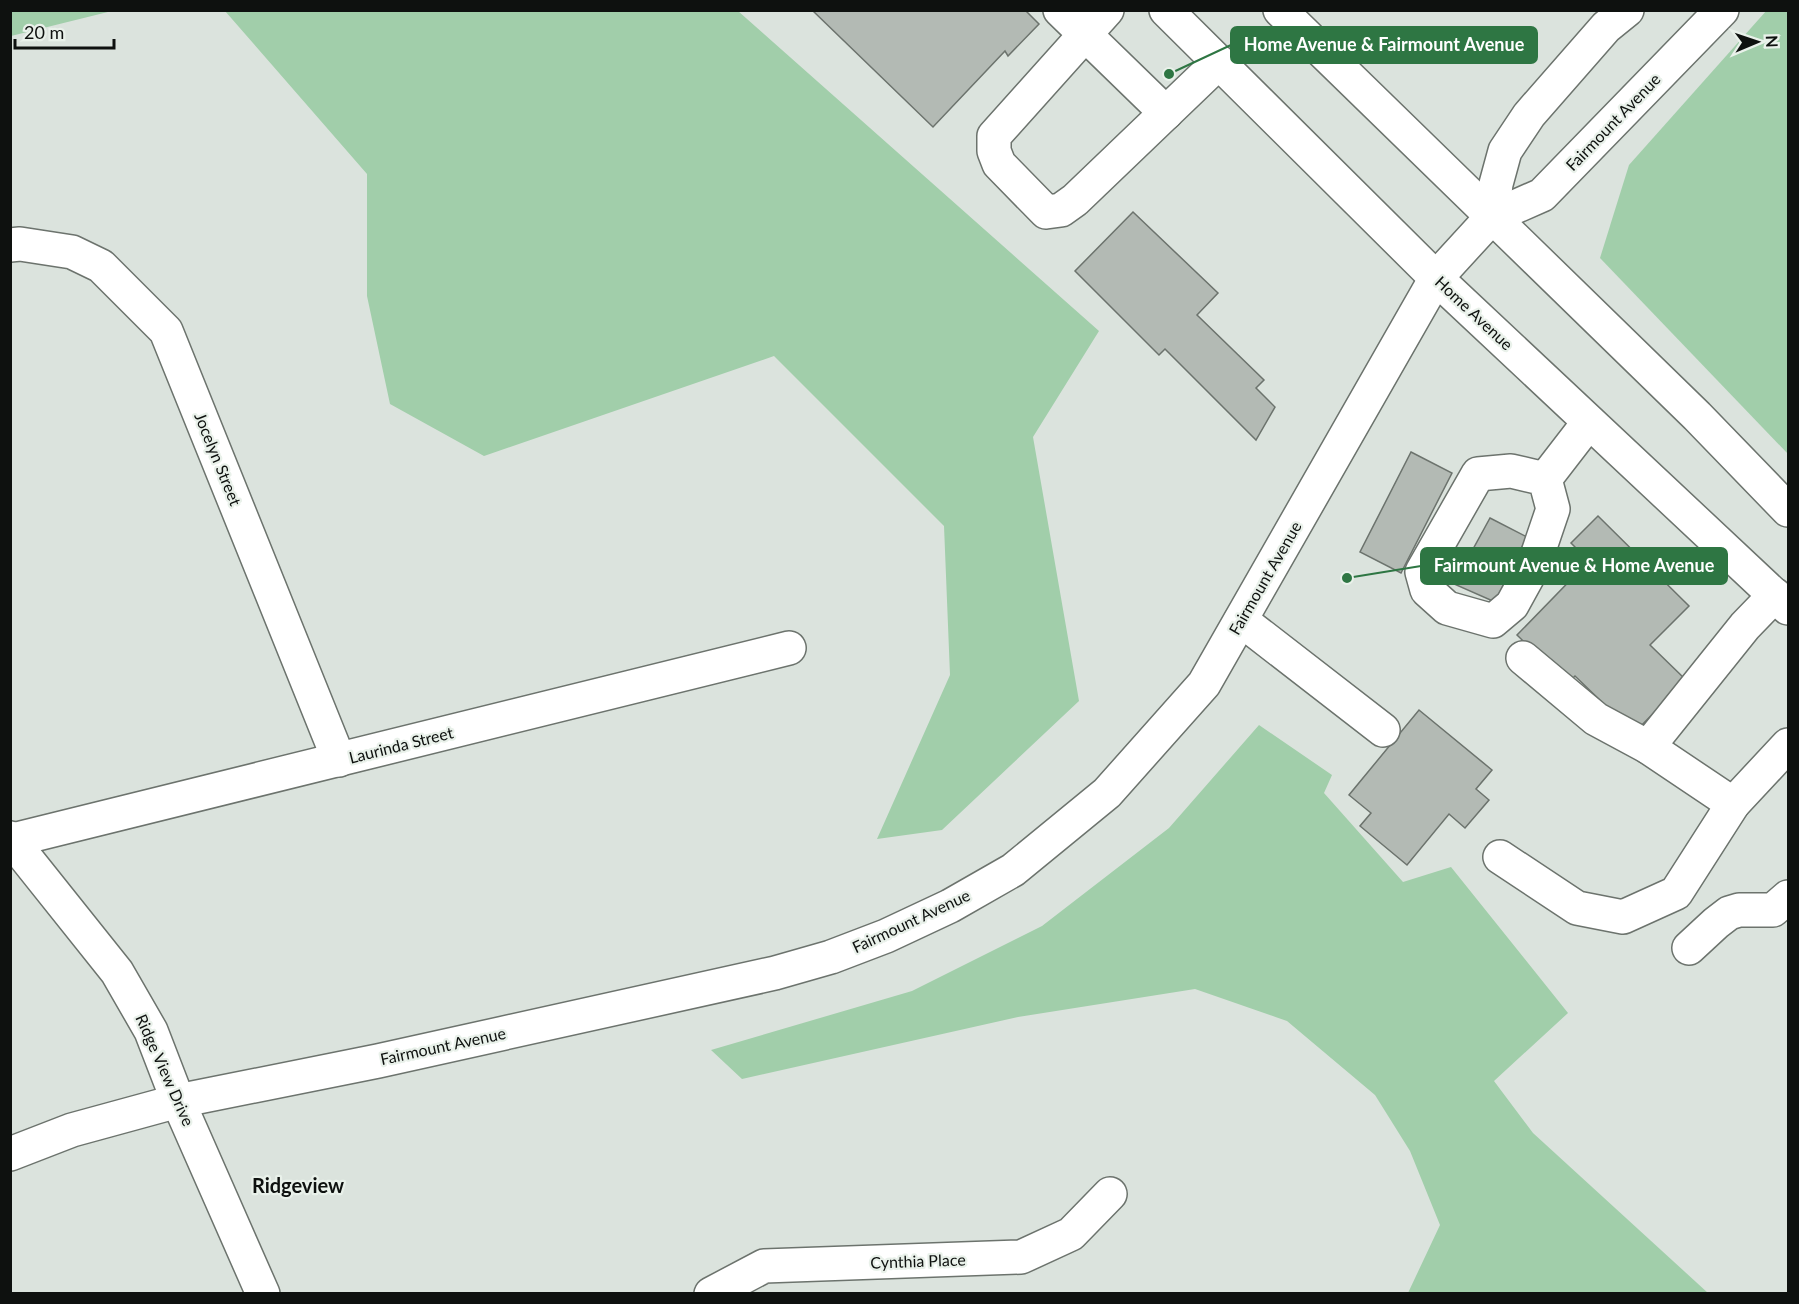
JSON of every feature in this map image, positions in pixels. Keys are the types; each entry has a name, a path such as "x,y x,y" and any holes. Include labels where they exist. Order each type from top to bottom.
{"main road":[{"path":"1060,10 1166,113"},
{"path":"1107,10 994,136 994,151 999,164 1046,212 1060,210 1075,200 1219,63"},
{"name":"Home Avenue","path":"1166,10 1436,278 1782,602"},
{"path":"1280,10 1697,416 1788,510"},
{"path":"1492,217 1496,184 1505,151 1529,115 1606,27 1627,10"},
{"name":"Fairmount Avenue","path":"10,1154 72,1130 178,1101 378,1061 775,973 831,957 886,936 950,906 1013,870 1107,793 1204,684 1436,278 1492,217 1542,195 1722,10"},
{"name":"Jocelyn Street","path":"10,246 20,244 72,252 100,266 166,331 339,760"},
{"path":"1545,479 1589,422"},
{"path":"1511,471 1545,479 1553,509 1534,565 1512,605 1492,621 1447,608 1427,590 1422,573 1478,474 1511,471"},
{"path":"1648,747 1745,626 1782,602"},
{"path":"1241,620 1383,730"},
{"name":"Laurinda Street","path":"12,839 789,648"},
{"path":"1523,658 1596,719 1648,747 1733,804"},
{"path":"1500,857 1577,908 1623,917 1676,893 1733,804 1788,745"},
{"name":"Ridge View Drive","path":"12,839 117,972 151,1031 178,1101 262,1293"},
{"path":"1689,948 1730,913 1739,910 1783,912"},
{"name":"Cynthia Place","path":"711,1293 764,1266 1021,1257 1071,1234 1110,1194"}],"green space":[{"path":"11,10 112,10 112,11 11,36"},
{"path":"1767,10 1788,11 1788,454 1600,258 1629,165"},
{"path":"225,11 738,11 1099,331 1033,437 1079,701 942,830 877,839 950,675 944,526 774,356 484,456 390,404 367,296 367,174"},
{"path":"1259,725 1332,775 1324,793 1403,882 1451,867 1568,1013 1494,1081 1533,1133 1708,1293 1408,1293 1440,1225 1410,1151 1375,1095 1287,1021 1195,989 1018,1017 742,1079 711,1050 912,991 1042,926 1169,828"}],"building":[{"path":"812,10 1025,10 1039,24 1008,56 1005,51 933,127"},
{"path":"1133,212 1218,293 1197,315 1264,380 1256,388 1275,407 1256,440 1165,349 1159,355 1075,271"},
{"path":"1411,452 1452,473 1401,573 1360,552"},
{"path":"1598,516 1689,606 1650,645 1686,680 1634,733 1575,676 1567,684 1517,635 1589,561 1571,543"},
{"path":"1490,518 1527,537 1495,602 1454,584"},
{"path":"1419,710 1492,770 1476,789 1489,800 1465,828 1449,814 1407,865 1360,826 1371,813 1349,795"}],"place":[{"name":"Home Avenue & Fairmount Avenue","path":"1169,74"},
{"name":"Fairmount Avenue & Home Avenue","path":"1347,578"}],"district":[{"name":"Ridgeview","path":"298,1186"}]}
